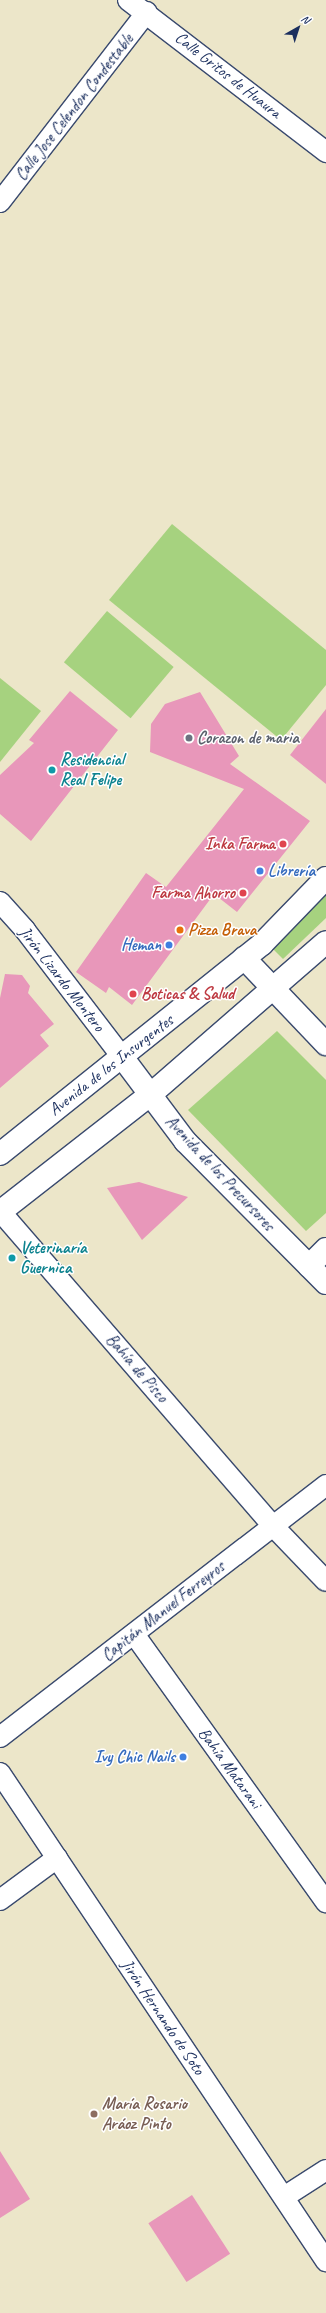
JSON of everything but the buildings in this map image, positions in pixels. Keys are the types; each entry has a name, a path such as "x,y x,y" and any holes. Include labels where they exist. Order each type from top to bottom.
{"main road":[{"name":"Avenida de los Insurgentes","path":"0,1154 244,958 326,878"},
{"path":"0,1212 150,1095 326,942"},
{"path":"244,958 326,1044"},
{"name":"Avenida de los Precursores","path":"122,1057 185,1141 326,1283"},
{"path":"309,1266 326,1250"}],"street":[{"name":"Calle Gritos de Huaura","path":"128,0 147,12 326,152"},
{"name":"Calle Jose Celendon Condestable","path":"0,202 147,12"},
{"name":"Jirón Lizardo Montero","path":"0,902 25,930 122,1057"},
{"name":"Bahía de Pisco","path":"0,1212 273,1526 326,1581"},
{"name":"Capitán Manuel Ferreyros","path":"0,1737 326,1485"},
{"name":"Bahía Matarani","path":"134,1634 326,1902"},
{"name":"Jirón Hernando de Soto","path":"0,1773 326,2261"},
{"path":"0,1900 57,1858"},
{"path":"284,2197 326,2170"}],"green space":[{"path":"172,524 326,650 326,685 281,740 109,600"},
{"path":"107,611 174,667 131,718 64,662"},
{"path":"0,678 41,711 0,762"},
{"path":"326,893 326,918 283,959 272,948"},
{"path":"277,1031 326,1080 326,1213 306,1231 188,1110"}],"place":[{"name":"Corazon de maria","path":"189,738"},
{"name":"Residencial Real Felipe","path":"52,770"},
{"name":"Inka Farma","path":"283,844"},
{"name":"Librería","path":"260,871"},
{"name":"Farma Ahorro","path":"243,893"},
{"name":"Pizza Brava","path":"180,930"},
{"name":"Heman","path":"169,945"},
{"name":"Boticas & Salud","path":"133,994"},
{"name":"Veterinaría Guernica","path":"12,1258"},
{"name":"Ivy Chic Nails","path":"183,1757"},
{"name":"María Rosario Aráoz Pinto","path":"94,2114"}]}
